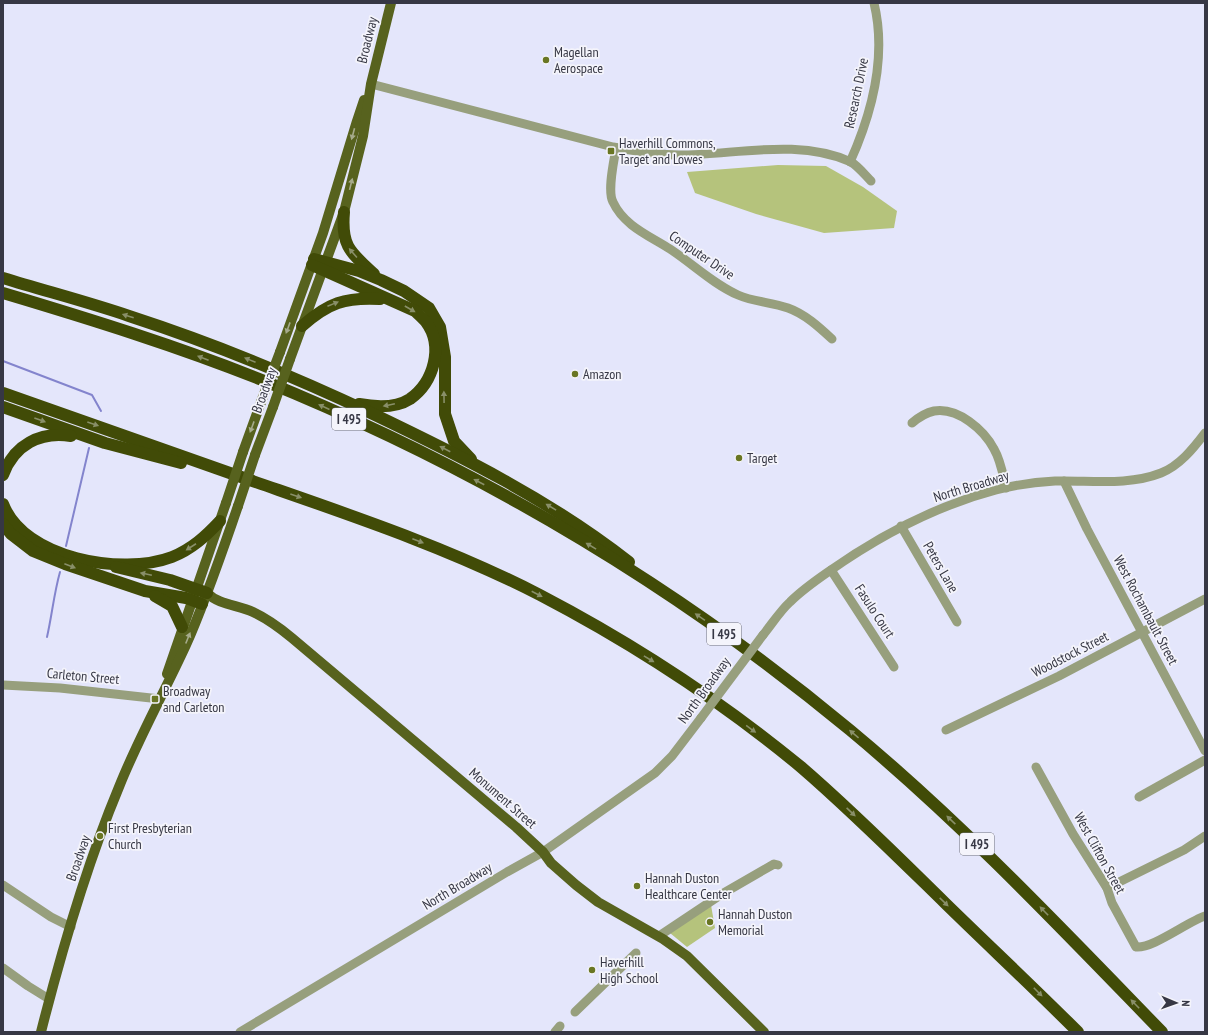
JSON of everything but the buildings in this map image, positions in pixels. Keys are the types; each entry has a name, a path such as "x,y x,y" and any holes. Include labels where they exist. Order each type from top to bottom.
{"highway":[{"path":"344,212 344,240 350,251 381,280"},
{"path":"313,262 325,266 359,271 404,291 429,308 440,327 445,357 445,414 454,441 479,467"},
{"path":"325,266 358,287 391,299 415,311 426,322 433,338 436,352 432,371 425,385 410,399 382,407 349,402"},
{"path":"3,278 130,316 224,350 349,402 479,467 530,495 586,530 641,571 672,597"},
{"name":"I 495","path":"3,293 118,328 200,357 285,390 391,437 528,508 624,566 672,597 788,681 890,764 986,852 1162,1032"},
{"path":"302,326 320,310 341,301 363,298 391,299"},
{"path":"3,392 369,522 481,567 540,595 599,628 667,670 760,736 835,797 1078,1032"},
{"path":"3,407 96,440"},
{"path":"3,475 12,457 32,440 48,435 63,434 96,440 243,478"},
{"path":"3,504 6,512 16,526 37,542 64,554 170,580 202,597"},
{"path":"106,564 145,563 171,557 191,548 220,521"},
{"path":"3,524 11,534 33,550 91,574 145,591 202,597"},
{"path":"145,591 172,606 177,613 182,627"}],"main road":[{"name":"Broadway","path":"40,1032 71,927 106,819 119,785 186,644 202,597 238,506 255,455 344,212 363,136 371,84 391,3"},
{"name":"Broadway","path":"160,699 182,627 202,597 220,521 243,452 313,262 337,191 356,121 371,84"},
{"name":"Monument Street","path":"202,597 252,612 271,622 516,827 543,852 551,864 598,902 658,936 686,956 764,1032"}],"street":[{"name":"Research Drive","path":"850,162 861,138 875,85 878,59 878,33 874,3"},
{"path":"371,84 616,148 678,155 792,150 817,153 850,162 871,181"},
{"name":"Computer Drive","path":"616,148 611,190 612,201 624,218 642,233 671,250 737,295 754,301 788,308 804,315 832,339"},
{"path":"912,422 923,414 936,411 949,413 971,422 979,428 994,448 1000,463 1006,488"},
{"name":"North Broadway","path":"240,1032 543,852 655,773 672,756 763,634 790,602 832,570 877,539 901,526 968,498 1006,488 1025,484 1064,481 1124,480 1143,478 1161,473 1184,458 1205,433"},
{"name":"West Rochambault Street","path":"1064,481 1087,529 1205,751"},
{"name":"Peters Lane","path":"901,526 957,622"},
{"name":"Fasulo Court","path":"832,570 894,667"},
{"name":"Woodstock Street","path":"946,730 1059,676 1127,641 1141,631 1205,599"},
{"name":"Carleton Street","path":"3,685 67,688 160,699"},
{"path":"1139,797 1205,760"},
{"name":"West Clifton Street","path":"1036,767 1073,834 1106,888 1136,947 1144,948 1178,928 1205,916"},
{"path":"1106,888 1184,850 1205,836"},
{"path":"658,936 739,884 774,864 778,865"},
{"path":"3,885 52,917 71,927"},
{"path":"575,1012 636,953"},
{"path":"3,968 49,999"}],"green space":[{"path":"778,165 826,166 863,187 897,211 894,228 824,233 756,214 695,193 687,172"},
{"path":"711,905 715,928 687,947 670,933"}],"waterway":[{"path":"3,361 92,395 101,411"},
{"path":"66,546 89,448"},
{"path":"47,637 60,572"}],"place":[{"name":"Magellan Aerospace","path":"546,60"},
{"name":"Haverhill Commons, Target and Lowes","path":"611,151"},
{"name":"Amazon","path":"575,374"},
{"name":"Target","path":"739,458"},
{"name":"Broadway and Carleton","path":"155,699"},
{"name":"First Presbyterian Church","path":"100,836"},
{"name":"Hannah Duston Healthcare Center","path":"637,886"},
{"name":"Hannah Duston Memorial","path":"710,922"},
{"name":"Haverhill High School","path":"592,970"}]}
